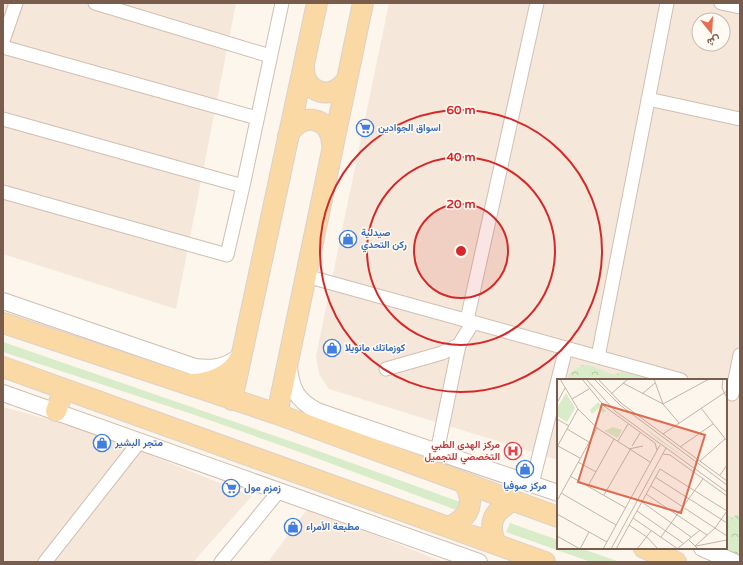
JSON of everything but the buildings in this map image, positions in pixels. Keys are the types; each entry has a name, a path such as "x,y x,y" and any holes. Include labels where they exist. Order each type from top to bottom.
{"main road":[{"path":"232,400 317,3"},
{"path":"277,414 332,144 363,3"},
{"path":"304,66 305,78 312,88 317,91 334,91 344,84 347,79"},
{"path":"288,136 295,126 305,120 311,120 322,123 327,127 330,132 332,144"},
{"path":"3,323 277,414 557,517"},
{"path":"186,384 209,382 222,376 233,368 242,354"},
{"path":"288,361 288,387 294,404 303,417 313,426 325,432"},
{"path":"3,367 545,562"},
{"path":"56,411 64,389"},
{"path":"449,527 459,522 466,514 470,504 470,493 465,484"},
{"path":"496,544 492,534 492,523 496,513 503,505 514,501"},
{"path":"646,549 676,562"}],"street":[{"path":"3,40 16,3"},
{"path":"95,3 270,56"},
{"path":"3,192 227,255 282,3"},
{"path":"437,452 459,345 470,321 536,3"},
{"path":"598,357 667,3"},
{"path":"721,3 740,7"},
{"path":"3,47 257,118"},
{"path":"648,99 740,119"},
{"path":"3,119 243,186"},
{"path":"306,276 677,379"},
{"path":"3,300 195,367 216,368 226,365 242,354"},
{"path":"386,369 442,353 459,345"},
{"path":"558,379 566,348"},
{"path":"733,395 740,355"},
{"path":"288,361 294,390 307,406 317,411 557,493"},
{"path":"532,484 557,384"},
{"path":"3,393 479,562"},
{"path":"45,562 140,441"},
{"path":"221,562 279,491"},
{"path":"704,549 734,562"}],"shaded area":[{"path":"3,3 236,3 176,309 3,254"},
{"path":"389,3 740,3 740,527 727,519 727,379 557,379 557,460 329,389 319,374 316,356"},
{"path":"3,407 88,430 252,496 193,562 3,562"},
{"path":"308,508 443,562 268,562"}],"green space":[{"path":"3,342 310,448 463,503 459,511 192,414 3,352"},
{"path":"582,365 592,366 613,375 622,372 651,379 568,379 569,374"},
{"path":"727,515 733,518 736,515 740,515 740,556 724,549 727,549"},
{"path":"510,523 557,540 557,549 583,549 620,562 591,562 506,532"}],"place":[{"name":"اسواق الجوادين","path":"365,128"},
{"name":"صيدلية ركن التحدي","path":"348,239"},
{"name":"كوزماتك مانويلا","path":"332,348"},
{"name":"متجر البشير","path":"102,443"},
{"name":"مركز الهدى الطبي التخصصي للتجميل","path":"513,451"},
{"name":"مركز صوفيا","path":"525,469"},
{"name":"زمزم مول","path":"231,488"},
{"name":"مطبعة الأمراء","path":"293,527"}]}
